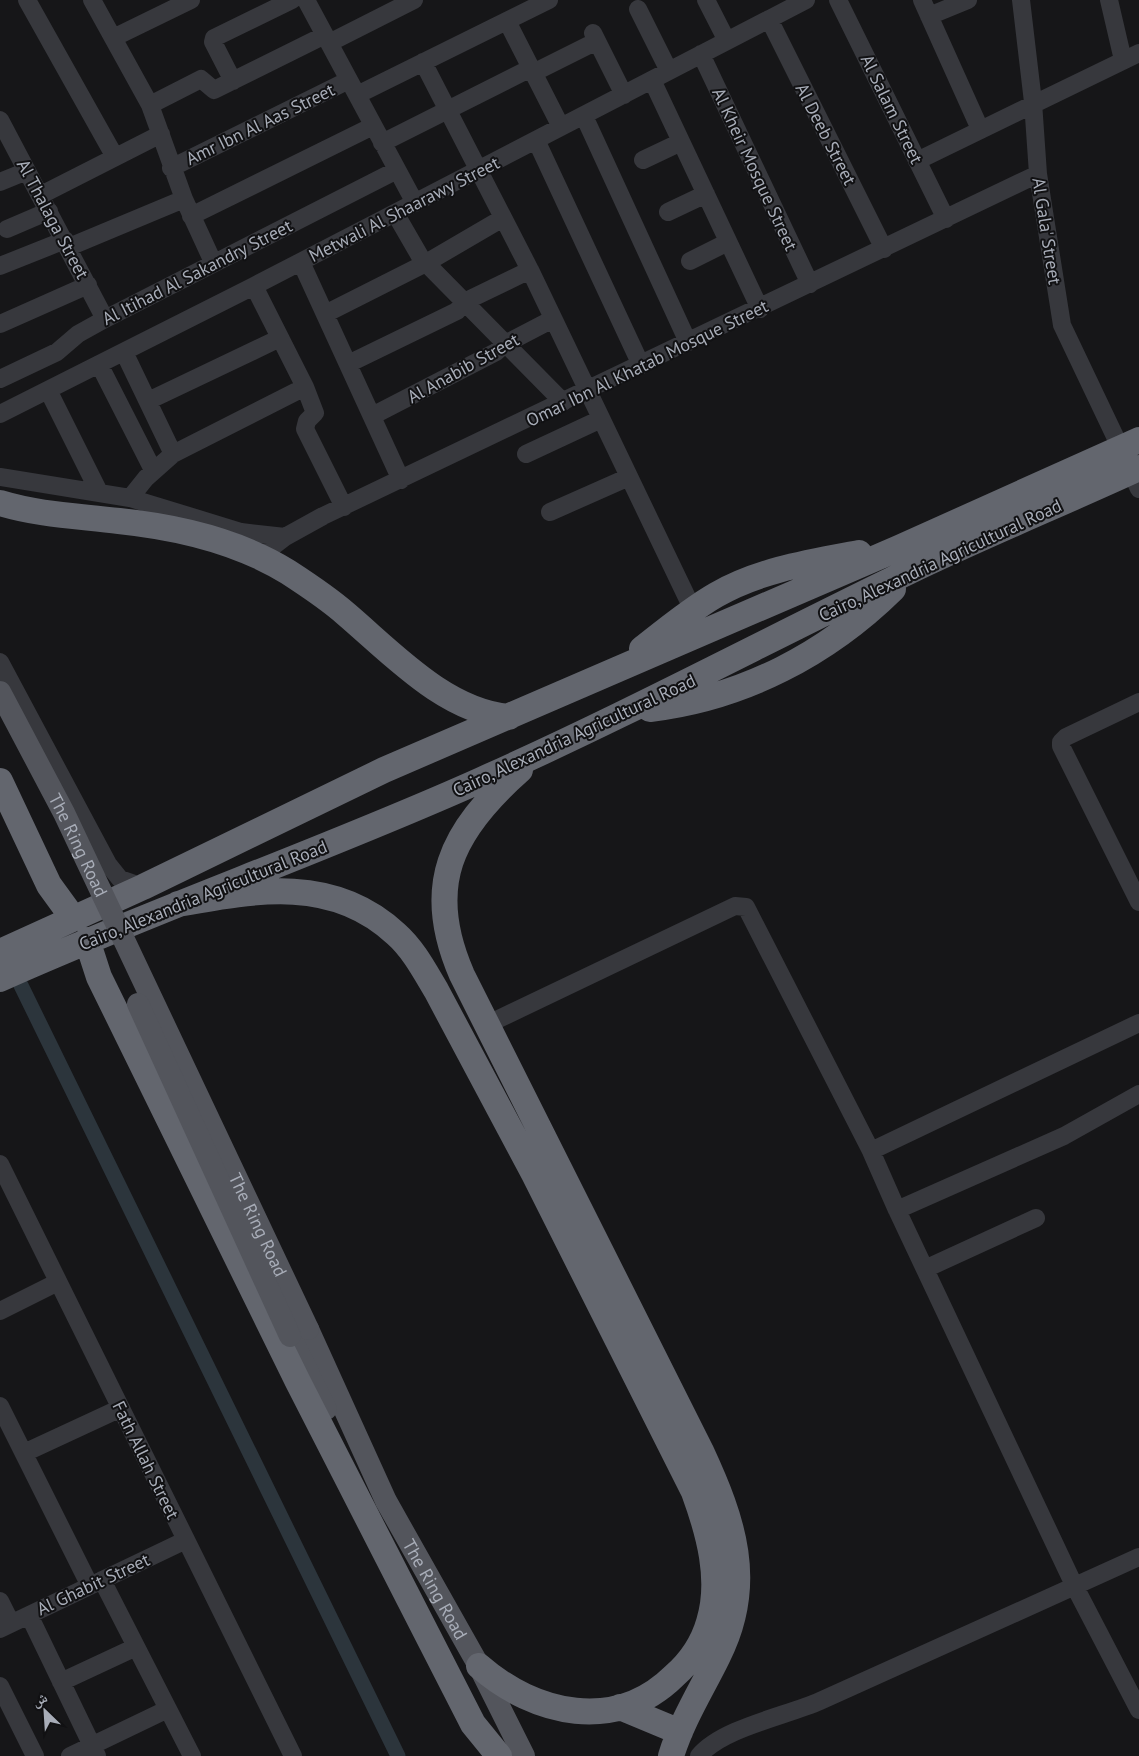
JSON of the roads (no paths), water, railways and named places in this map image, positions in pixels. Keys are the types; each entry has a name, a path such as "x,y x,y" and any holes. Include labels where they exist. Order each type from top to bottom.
{"highway":[{"name":"Cairo, Alexandria Agricultural Road","path":"0,952 143,887 384,770 611,673 906,559 1134,463"},
{"path":"0,503 25,510 179,530 226,544 259,557 328,599 405,666 452,697 490,715 510,717"},
{"path":"611,673 693,610 716,595 766,574 858,553 906,559"},
{"name":"Cairo, Alexandria Agricultural Road","path":"0,979 83,942 357,834 545,751 625,712 665,707 705,698 744,686 782,670 818,650 852,626 906,559"},
{"path":"479,1666 504,1686 551,1707 590,1712 620,1707 644,1698 666,1685 684,1667 699,1646 709,1623 713,1598 714,1571 710,1544 703,1518 681,1464 545,1168 486,1026 450,948 444,919 444,889 450,860 463,833 500,787 545,751"},
{"path":"0,781 49,885 70,919"},
{"path":"178,904 248,893 306,891 339,899 370,913 397,934 418,960 545,1168 701,1452 725,1503 732,1528 736,1554 737,1581 728,1633 680,1732 672,1756"},
{"path":"83,942 298,1382 405,1593 473,1724 500,1756"},
{"path":"620,1707 680,1732"}],"main road":[{"name":"The Ring Road","path":"0,692 68,821 299,1333 386,1501 479,1666 524,1756"},
{"name":"The Ring Road","path":"0,723 102,927 299,1333 500,1756"}],"street":[{"path":"27,0 115,157"},
{"path":"92,0 150,105 171,168 213,262"},
{"path":"113,38 190,0"},
{"path":"233,81 213,42 214,38 292,0"},
{"path":"306,0 415,203"},
{"path":"150,105 199,80 204,81 212,90 414,0"},
{"name":"Amr Ibn Al Aas Street","path":"171,168 353,87 423,62 549,0"},
{"path":"706,0 727,41"},
{"name":"Metwali Al Shaarawy Street","path":"0,414 301,262 806,0"},
{"name":"Al Salam Street","path":"838,0 946,218"},
{"path":"968,0 926,8 980,129"},
{"name":"Al Gala' Street","path":"1021,0 1033,102 1038,174 1062,325 1134,463"},
{"path":"1109,0 1123,60"},
{"path":"638,9 669,71"},
{"name":"Al Deeb Street","path":"769,19 884,249"},
{"path":"507,21 561,128"},
{"path":"382,142 532,70 595,37 624,95"},
{"path":"917,161 1033,102 1139,53"},
{"name":"Al Kheir Mosque Street","path":"701,54 810,284"},
{"path":"423,62 530,270 693,610"},
{"path":"652,80 760,309"},
{"path":"584,116 688,342"},
{"name":"Al Thalaga Street","path":"0,120 105,318"},
{"path":"191,216 373,126"},
{"path":"40,194 161,134"},
{"path":"536,140 641,365"},
{"path":"643,160 681,142"},
{"name":"Al Itihad Al Sakandry Street","path":"0,379 57,352 78,334 105,318 397,170"},
{"path":"0,182 27,171"},
{"name":"Omar Ibn Al Khatab Mosque Street","path":"259,557 286,538 344,507 1038,174"},
{"path":"668,212 706,194"},
{"path":"0,266 67,244 184,199"},
{"path":"7,229 49,211"},
{"path":"395,213 414,249 426,263 563,402"},
{"path":"325,314 426,263 503,218"},
{"path":"690,261 728,242"},
{"path":"301,262 401,480"},
{"path":"348,364 457,311 464,302 530,270"},
{"path":"0,324 88,285"},
{"path":"254,286 305,387 315,413 307,421 305,429 344,507"},
{"name":"Al Anabib Street","path":"372,416 496,352 505,344 553,319"},
{"path":"148,401 280,338"},
{"path":"124,352 173,454"},
{"path":"99,364 153,470"},
{"path":"130,498 153,470 173,454 305,387"},
{"path":"48,390 98,492"},
{"path":"526,454 601,419"},
{"path":"550,512 629,477"},
{"path":"0,478 40,486 98,492 130,498 241,532 286,538"},
{"path":"0,662 108,864 120,879 143,887"},
{"path":"1139,702 1066,737 1061,742 1061,746 1139,902"},
{"path":"486,1026 736,906 744,906 748,910 871,1151 896,1210 1074,1585 1139,1710"},
{"path":"871,1151 1139,1023"},
{"path":"896,1210 1064,1136 1139,1094"},
{"name":"Fath Allah Street","path":"0,1164 292,1756"},
{"path":"925,1269 1036,1218"},
{"path":"0,1311 58,1282"},
{"path":"0,1406 96,1583 136,1647 192,1756"},
{"path":"24,1453 120,1408"},
{"name":"Al Ghabit Street","path":"6,1626 186,1540"},
{"path":"699,1756 705,1748 737,1730 793,1713 820,1702 1139,1557"},
{"path":"0,1600 6,1626"},
{"path":"29,1615 95,1751"},
{"path":"61,1682 136,1647"},
{"path":"0,1686 35,1756"},
{"path":"70,1756 95,1751 168,1709"}],"waterway":[{"path":"12,967 398,1756"}]}
